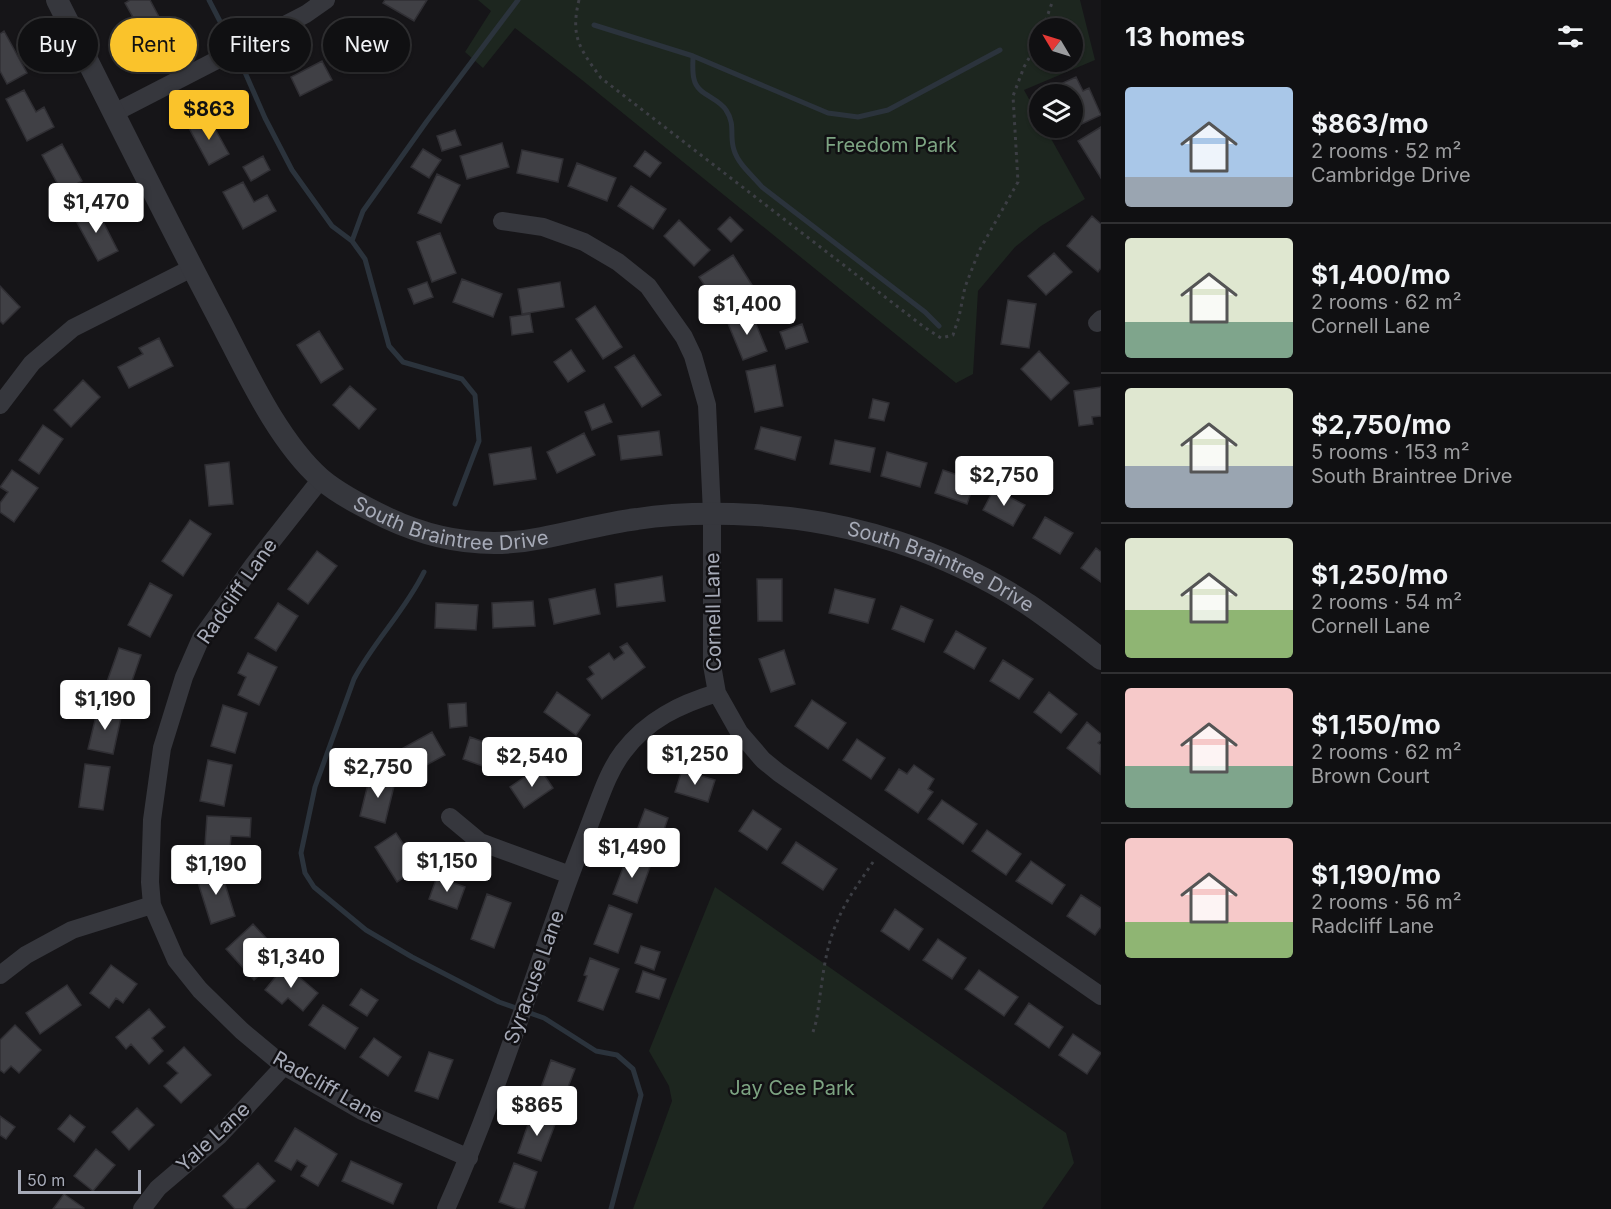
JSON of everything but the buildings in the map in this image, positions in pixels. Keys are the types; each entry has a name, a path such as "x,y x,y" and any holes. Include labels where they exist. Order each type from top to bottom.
{"street":[{"name":"South Braintree Drive","path":"57,0 258,394 287,441 321,479 349,499 423,533 472,543 516,542 636,519 712,513 798,518 882,537 968,570 1017,598 1101,659"},
{"path":"114,113 306,14 326,0"},
{"name":"Cornell Lane","path":"502,221 543,227 584,242 618,262 648,286 684,338 693,356 707,405 712,513 712,665 717,693 739,732 763,760 1101,996"},
{"path":"0,405 6,383 73,328 192,268"},
{"name":"Radcliff Lane","path":"321,479 254,564 201,638 184,677 162,748 154,800 150,882 152,905 177,960 200,990 242,1031 284,1066 362,1112 469,1158"},
{"name":"Syracuse Lane","path":"446,1209 469,1158 570,875 606,783 621,754 645,728 673,709 717,693"},
{"path":"450,818 480,842 570,875"},
{"path":"0,975 26,955 72,930 152,905"},
{"name":"Yale Lane","path":"142,1209 158,1188 219,1136 284,1066"}],"path":[{"path":"579,0 576,30 580,48 601,78 924,327 942,338 953,335 965,287 979,251 1018,182 1013,96 1029,58"},
{"path":"1047,18 1053,0"},
{"path":"813,1032 829,946 836,924 844,907 885,845"}],"green space":[{"name":"Freedom Park","path":"478,0 1080,0 1095,60 1083,65 1083,18 1029,18 1029,72 1067,72 1038,84 1029,84 1029,88 1024,90 1029,99 1029,138 1051,138 1085,199 1041,226 1015,247 978,291 973,374 956,383 515,28 483,68 465,52 491,11"},
{"name":"Jay Cee Park","path":"715,887 1066,1133 1074,1163 1042,1209 633,1209 672,1101 669,1086 649,1051"}],"waterway":[{"path":"209,0 218,18"},
{"path":"352,241 363,211 518,0"},
{"path":"594,25 693,56 828,113 858,117 888,110 1000,50"},
{"path":"693,56 693,73 696,84 699,89 726,110 731,120 734,150 750,174 762,187 925,312 939,326"},
{"path":"245,72 292,170 332,226 352,241 365,259 389,346 403,362 462,379 475,395 479,441 455,504"},
{"path":"424,572 408,600 354,679 315,787 301,853 305,873 314,887 366,930 412,957 499,1002 544,1018 596,1051 617,1055 633,1069 641,1095 611,1209"}]}
